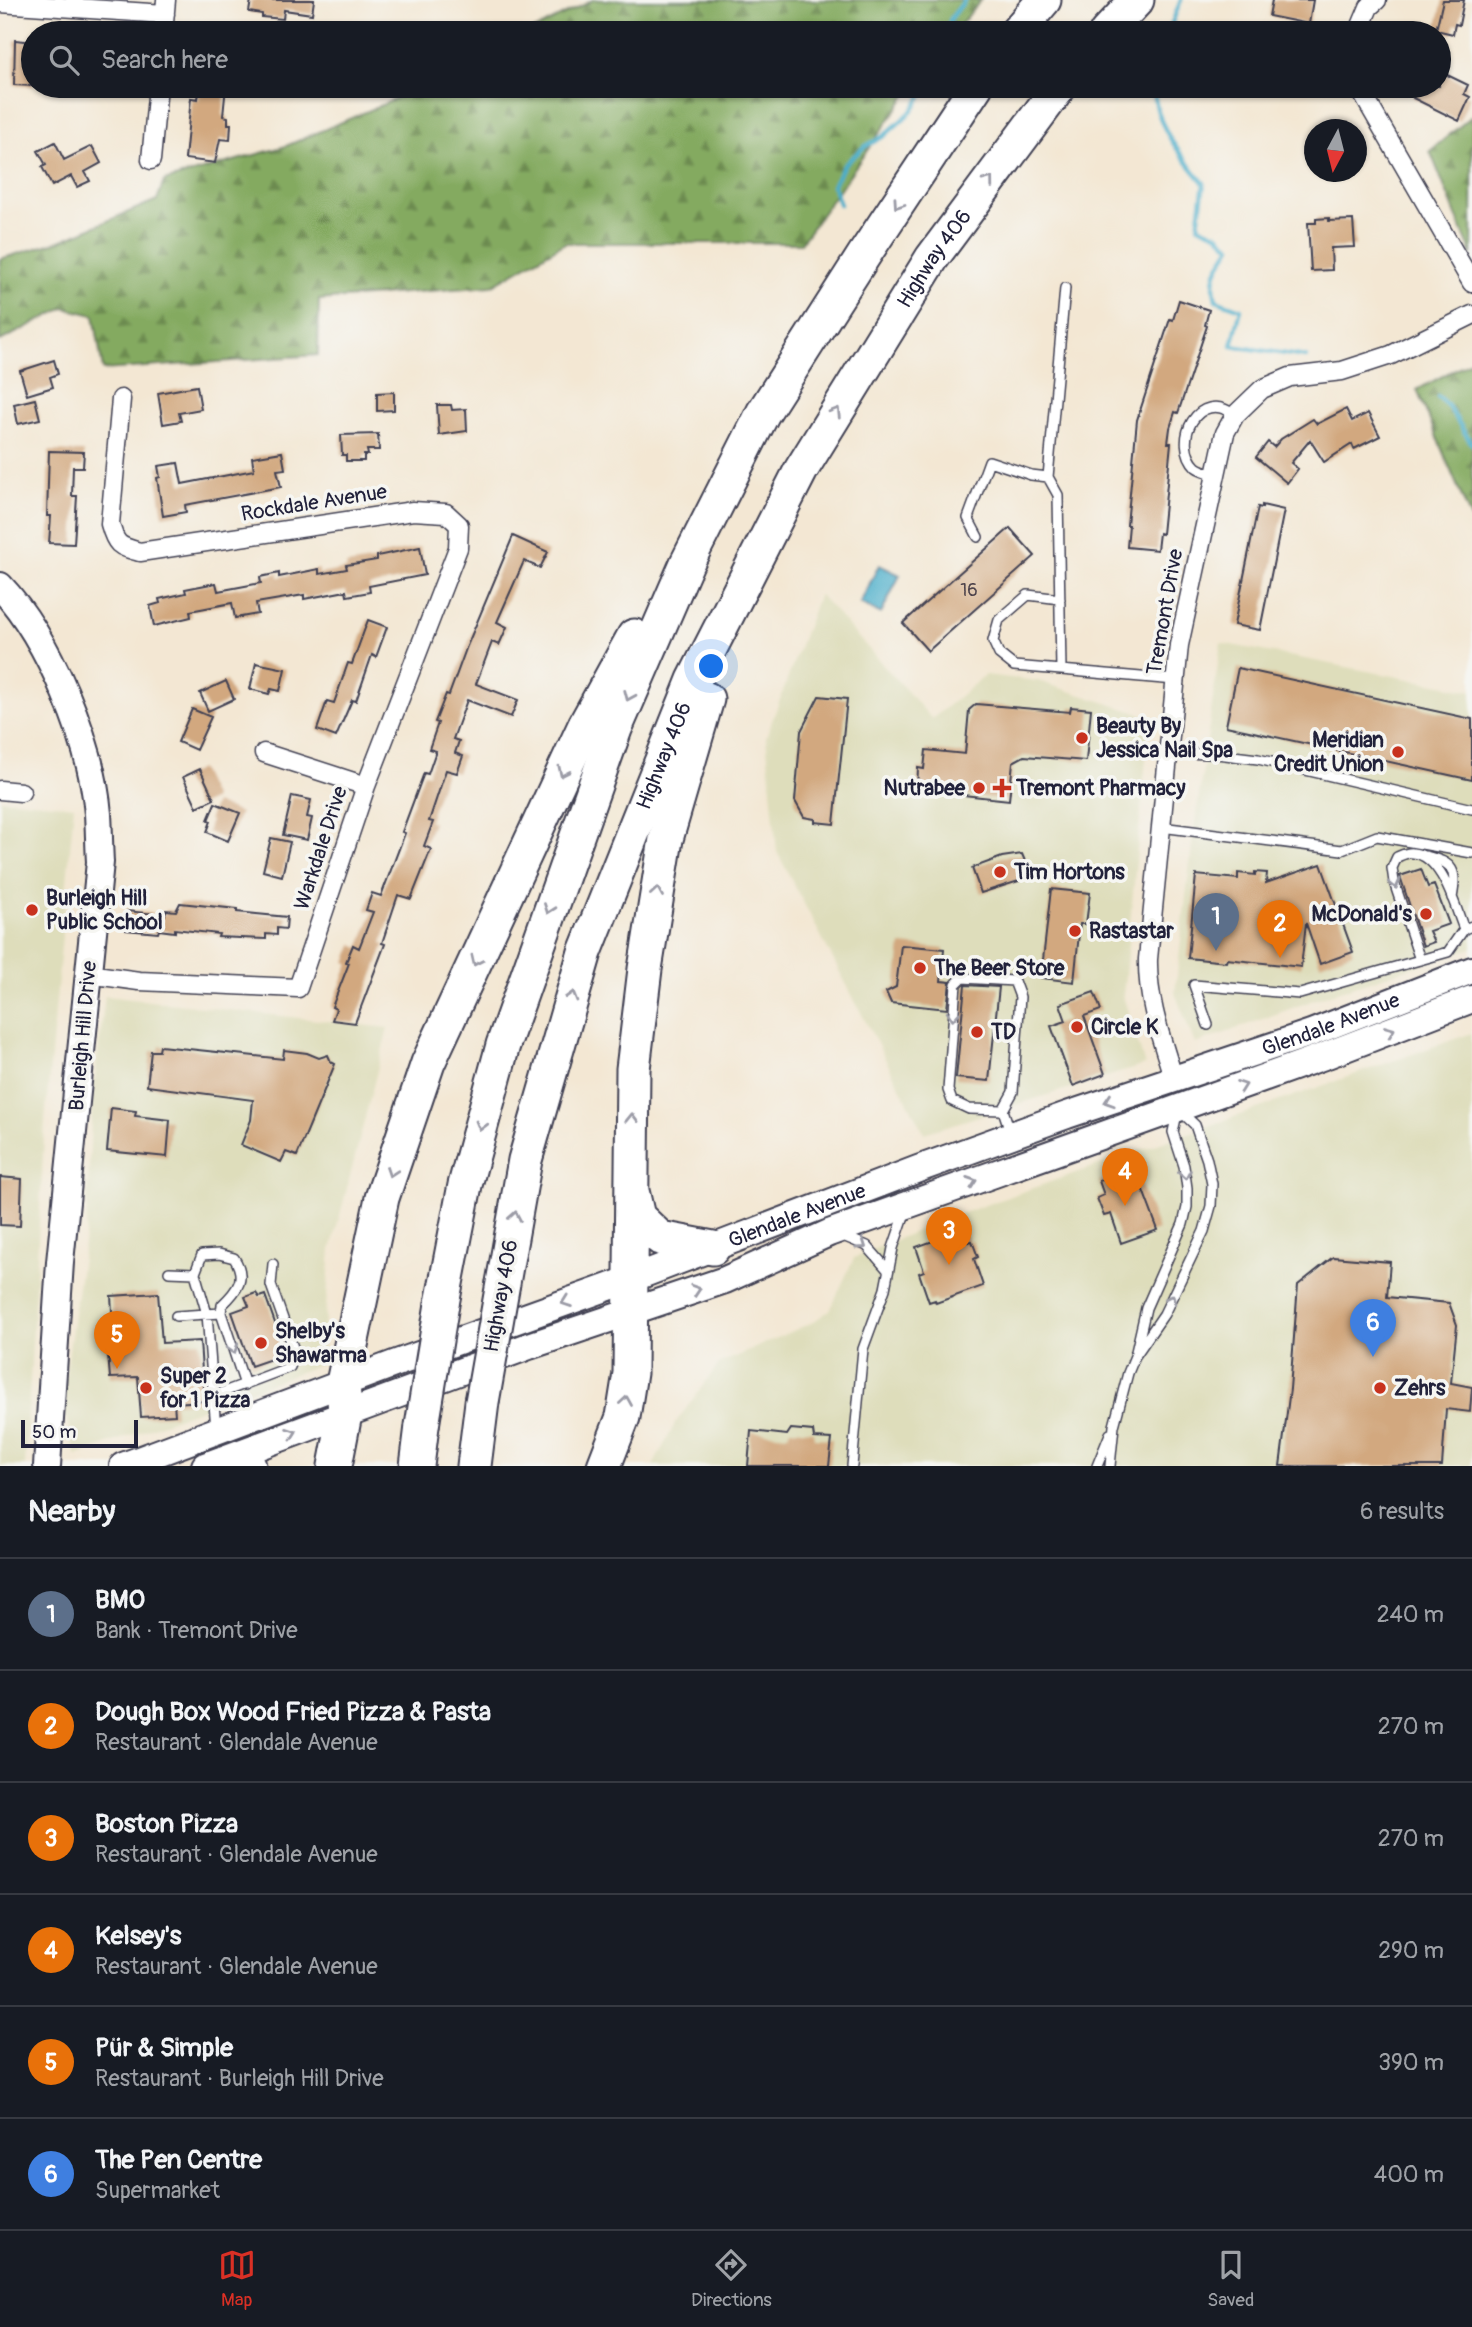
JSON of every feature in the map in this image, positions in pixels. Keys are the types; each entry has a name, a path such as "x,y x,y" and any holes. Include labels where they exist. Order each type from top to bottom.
{"highway":[{"path":"1026,21 1044,0"},
{"path":"1117,21 1137,0"},
{"path":"335,1466 344,1398 382,1198 428,1063 585,725 667,577 763,413 968,98"},
{"name":"Highway 406","path":"474,1466 482,1402 525,1160 585,952 694,680 801,470 932,258 1051,98"},
{"path":"417,1466 442,1304 466,1185 503,1045 572,844 615,729 687,563 763,413"},
{"path":"604,1466 623,1417 630,1373 632,1069 666,839 703,712 735,626 801,470"},
{"path":"631,1186 638,1217 660,1238 713,1248"},
{"path":"240,1466 249,1466"}],"main road":[{"name":"Burleigh Hill Drive","path":"0,586 38,635 59,677 86,755 98,812 100,862 60,1262 47,1466"},
{"name":"Glendale Avenue","path":"123,1466 216,1431 344,1398 631,1295 713,1248 1012,1135 1311,1033 1472,970"},
{"name":"Glendale Avenue","path":"631,1295 725,1280 829,1233 1327,1055 1472,999"},
{"path":"1174,1080 1178,1109"},
{"name":"Glendale Avenue","path":"205,1466 344,1398"}],"street":[{"path":"1364,21 1371,2"},
{"path":"0,3 165,7"},
{"path":"151,160 157,98"},
{"path":"1365,98 1472,283"},
{"name":"Tremont Drive","path":"1174,1080 1147,982 1182,622 1225,433 1235,415 1262,389 1284,379 1342,371 1379,359 1472,315"},
{"name":"Rockdale Avenue","path":"121,399 110,524 115,542 123,548 139,552 171,548 413,511 446,513 459,525"},
{"name":"Warkdale Drive","path":"88,974 139,981 298,988 366,786 458,548 459,525"},
{"path":"264,753 366,786"},
{"path":"0,790 21,792"}],"lane":[{"path":"1062,670 1058,495 1048,477 1065,288"},
{"path":"1216,475 1197,469 1189,457 1188,435 1191,422 1199,411 1210,407 1222,408 1235,415"},
{"path":"978,537 968,518 989,461 1031,475 1048,477"},
{"path":"1060,599 1028,595 999,620 993,640 999,654 1014,666 1175,680"},
{"path":"1168,753 1217,754 1258,759 1472,809"},
{"path":"1161,827 1342,850 1377,836 1472,853"},
{"path":"1208,1026 1194,985 1300,994 1420,960 1448,952 1468,928 1434,864 1425,856 1411,852 1397,857 1392,868 1394,882 1420,960"},
{"path":"962,978 1014,981 1020,997 1013,1093 1003,1110 969,1109 952,1101 948,1090 956,984 962,978"},
{"path":"1097,1466 1114,1426 1146,1308 1183,1224 1187,1207 1184,1166 1173,1132 1178,1109"},
{"path":"1135,1356 1164,1314 1205,1231 1211,1206 1212,1184 1203,1148 1195,1125 1178,1109"},
{"path":"1003,1110 1012,1135"},
{"path":"852,1466 863,1349 886,1289 896,1236 908,1204"},
{"path":"829,1233 852,1238 867,1246 888,1270"},
{"path":"216,1431 207,1314 195,1273 202,1255 219,1254 234,1258 240,1267 241,1284 222,1304 221,1313 245,1385"},
{"path":"213,1396 290,1367 295,1353 271,1285 272,1264"},
{"path":"169,1272 195,1273"},
{"path":"176,1316 221,1313"},
{"path":"1110,1466 1114,1426"}],"shaded area":[{"path":"819,594 932,719 985,675 1038,681 1150,717 1123,996 1145,1065 924,1133 777,852 766,737"},
{"path":"1221,643 1472,691 1472,948 1330,994 1195,1044 1175,993 1192,845"},
{"name":"Burleigh Hill Public School","path":"0,799 74,806 45,1120 25,1466 0,1466"},
{"path":"105,996 388,1028 331,1250 321,1364 76,1456 62,1401 86,1230 92,1102"},
{"path":"1472,1033 1472,1466 653,1466 676,1422 719,1364 813,1322 830,1310 854,1258 937,1222"}],"green space":[{"path":"593,0 981,0 964,21 552,21"},
{"path":"398,98 904,98 801,243 565,243 491,286 319,300 318,355 103,370 94,315 64,308 0,341 0,259 60,241 157,200 164,181 286,146"},
{"path":"1472,116 1472,255 1430,151"},
{"path":"1472,360 1472,521 1417,390"}],"water":[{"path":"879,565 900,575 881,614 860,603"}],"building":[{"path":"251,0 314,0 312,14 284,10 283,19 262,17 262,14 249,12"},
{"path":"1272,0 1313,0 1310,21 1269,16"},
{"path":"1443,0 1464,0 1459,25 1455,24 1453,34 1451,21 1438,21"},
{"path":"15,40 21,41 21,85 14,85"},
{"path":"1451,77 1468,85 1464,94 1470,97 1459,121 1413,98 1451,98"},
{"path":"191,98 225,98 223,116 228,117 228,124 231,124 230,140 220,139 215,163 185,159"},
{"path":"55,142 64,160 92,146 101,163 85,172 90,181 77,187 71,176 52,186 42,167 46,165 38,151"},
{"path":"1329,218 1329,221 1353,220 1355,247 1331,248 1332,270 1311,271 1308,223"},
{"path":"1179,300 1209,310 1205,325 1207,326 1178,413 1175,412 1170,428 1168,443 1171,443 1162,534 1159,533 1157,550 1127,547 1137,420 1170,319 1173,320"},
{"path":"54,360 58,374 50,377 53,387 27,395 20,371"},
{"path":"197,386 201,409 179,413 181,421 163,424 158,393"},
{"path":"394,392 394,410 377,411 377,393"},
{"path":"35,399 40,419 18,424 14,404"},
{"path":"437,405 451,405 452,410 466,409 467,431 439,435"},
{"path":"1346,409 1352,421 1368,413 1380,436 1354,449 1352,444 1324,462 1310,440 1291,463 1298,469 1287,483 1256,457 1268,442 1274,447 1281,439 1313,419 1317,424"},
{"path":"378,434 379,450 367,450 368,455 364,455 364,461 346,461 346,455 342,455 341,435"},
{"path":"49,451 84,452 83,467 73,467 72,496 77,496 74,544 49,543"},
{"path":"282,452 285,469 277,470 281,487 185,505 186,512 163,516 157,478 160,477 158,466 178,463 182,484 254,470 252,457"},
{"path":"1262,505 1284,510 1260,630 1234,625 1258,507 1262,508"},
{"path":"1010,528 1035,556 928,651 903,623"},
{"path":"513,536 548,552 540,568 524,561 497,622 507,627 499,645 492,642 476,684 518,700 511,717 467,700 453,739 459,741 455,753 463,756 457,773 446,770 429,821 433,822 424,846 431,849 411,899 398,895 382,943 385,944 355,1023 332,1020 336,1009 332,1007 349,963 346,962 353,945 359,948 373,912 366,910 372,893 381,896 424,773 428,774 436,751 429,749 438,723 435,722 446,694 449,695"},
{"path":"420,547 425,575 369,586 370,592 347,596 346,591 304,599 304,595 256,603 258,614 235,618 232,603 190,611 191,617 154,626 150,606 160,603 159,599 186,593 185,589 216,583 218,591 261,583 260,577 279,573 279,577 319,569 319,574 347,569 346,565 377,560 377,556"},
{"path":"368,620 387,627 376,657 372,655 356,701 352,700 336,737 317,730 327,701 334,703 348,663 352,664"},
{"path":"256,663 285,669 280,691 271,689 269,694 250,689"},
{"path":"1238,668 1472,719 1472,780 1226,726"},
{"path":"226,681 234,699 208,711 200,693"},
{"path":"819,696 847,699 834,824 815,822 815,819 804,817 795,801 801,731"},
{"path":"976,704 1070,712 1071,707 1091,709 1086,761 1024,756 1013,762 1009,800 917,790 918,768 924,769 926,750 965,754 969,710"},
{"path":"192,709 211,717 196,750 178,742"},
{"path":"200,769 214,799 197,807 183,777"},
{"path":"292,796 311,800 307,817 312,818 307,840 283,835"},
{"path":"215,803 240,813 228,841 207,832 211,821 208,820"},
{"path":"271,838 290,842 282,876 263,871"},
{"name":"Tim Hortons","path":"1022,854 1030,873 1023,875 1022,880 981,893 972,868 1002,857"},
{"path":"1321,864 1353,952 1320,964 1306,923 1301,967 1188,958 1196,875 1238,879 1238,873 1267,873 1266,883"},
{"name":"McDonald's","path":"1421,869 1428,887 1434,885 1449,924 1429,931 1434,942 1423,946 1400,876"},
{"path":"1051,889 1090,893 1086,924 1080,924 1074,982 1041,978"},
{"path":"180,903 287,917 286,929 277,928 277,935 266,934 266,939 218,937 219,934 175,929 175,932 159,930 158,933 126,930 127,911 165,915 166,910 176,911"},
{"name":"The Beer Store","path":"901,945 944,949 941,981 950,982 947,1009 891,1003 886,992 896,987"},
{"name":"TD","path":"965,985 999,987 989,1081 956,1078"},
{"path":"1094,992 1101,1010 1084,1016 1105,1074 1073,1086 1051,1026 1066,1021 1060,1004"},
{"path":"160,1046 283,1059 284,1050 307,1053 319,1058 328,1055 335,1064 297,1156 286,1152 281,1162 241,1145 251,1120 253,1100 147,1086 151,1051 159,1051"},
{"path":"111,1108 136,1111 135,1116 170,1120 167,1157 107,1151"},
{"path":"1135,1169 1158,1230 1121,1243 1111,1214 1104,1216 1097,1198 1104,1195 1099,1181"},
{"path":"0,1177 22,1179 20,1226 0,1225"},
{"path":"964,1230 978,1257 974,1259 983,1286 936,1303 935,1300 929,1302 919,1273 924,1271 916,1247"},
{"path":"1333,1257 1390,1262 1387,1297 1449,1303 1457,1325 1451,1383 1472,1387 1470,1412 1446,1409 1442,1466 1280,1466 1290,1389 1298,1285"},
{"path":"158,1293 162,1343 200,1341 204,1401 174,1403 175,1415 141,1417 138,1377 110,1378 107,1342 114,1341 111,1296"},
{"path":"256,1293 259,1297 265,1295 286,1354 251,1366 232,1312 249,1306 245,1297"},
{"path":"791,1429 813,1431 814,1438 832,1439 829,1466 748,1466 751,1431 787,1435"}],"waterway":[{"path":"950,21 965,0"},
{"path":"1173,21 1181,0"},
{"path":"840,205 833,185 844,165 864,147 884,136 912,111 920,98"},
{"path":"1155,98 1163,126 1204,183 1198,226 1217,234 1231,247 1219,266 1214,284 1216,300 1241,309 1232,346 1306,357"},
{"path":"1438,397 1448,406 1472,444"}],"place":[{"name":"Beauty By Jessica Nail Spa","path":"1082,738"},
{"name":"Meridian Credit Union","path":"1398,752"},
{"name":"Nutrabee","path":"979,788"},
{"name":"Tremont Pharmacy","path":"1002,788"},
{"name":"Tim Hortons","path":"1000,872"},
{"name":"Burleigh Hill Public School","path":"32,910"},
{"name":"McDonald's","path":"1426,914"},
{"name":"Rastastar","path":"1075,931"},
{"name":"BMO","path":"1216,951"},
{"name":"Dough Box Wood Fried Pizza & Pasta","path":"1280,958"},
{"name":"The Beer Store","path":"920,968"},
{"name":"Circle K","path":"1077,1027"},
{"name":"TD","path":"977,1032"},
{"name":"Kelsey's","path":"1125,1206"},
{"name":"Boston Pizza","path":"949,1265"},
{"name":"Shelby's Shawarma","path":"261,1343"},
{"name":"The Pen Centre","path":"1373,1357"},
{"name":"Pür & Simple","path":"117,1369"},
{"name":"Super 2 for 1 Pizza","path":"146,1388"},
{"name":"Zehrs","path":"1380,1388"}]}
